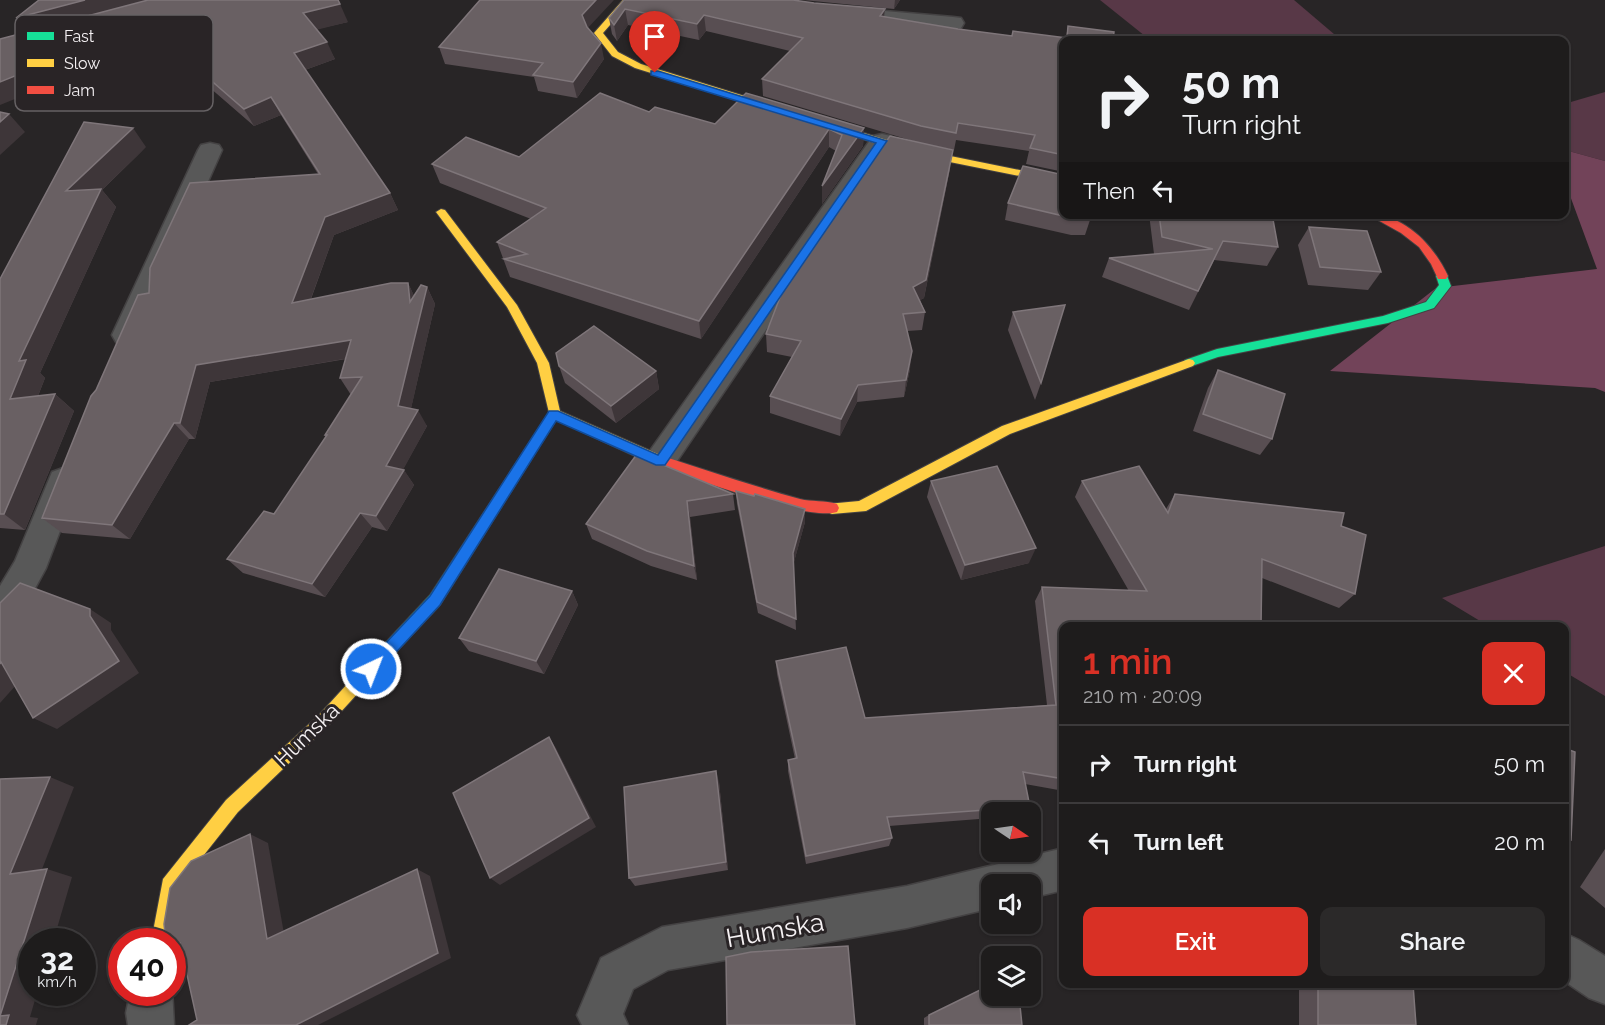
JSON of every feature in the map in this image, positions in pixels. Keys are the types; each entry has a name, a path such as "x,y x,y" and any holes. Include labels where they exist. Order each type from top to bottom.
{"street":[{"path":"628,0 598,33 601,44 616,58 655,73 882,141 914,153 1059,181"},
{"path":"814,11 953,23"},
{"path":"660,461 882,141"},
{"path":"116,356 210,150"},
{"path":"441,212 511,305 543,363 554,414 660,461 714,480 813,508 861,507 1005,430 1217,354 1384,320 1430,305 1445,286 1435,258 1408,231 1383,219"},
{"name":"Humska","path":"162,928 169,885 232,806 323,721 435,600 554,414"},
{"path":"0,618 28,568 75,453"},
{"path":"1041,875 1059,870"},
{"name":"Humska","path":"605,1025 600,1015 617,974 662,949 907,908 981,890"},
{"path":"1569,958 1605,982"},
{"path":"150,1006 151,1025"}],"shaded area":[{"path":"1100,0 1294,0 1336,36 1145,36"},
{"path":"1605,92 1605,161 1569,151 1569,103"},
{"path":"1569,151 1605,161 1605,392 1595,388 1330,371 1436,288 1597,269 1569,193"},
{"path":"1605,546 1605,696 1569,674 1569,622 1482,622 1442,598"}],"building":[{"path":"39,0 85,0 28,15 20,15"},
{"path":"148,0 338,0 340,4 303,13 327,42 294,53 390,193 325,217 292,303 391,283 408,283 410,302 421,285 427,287 398,406 418,410 386,466 404,470 376,516 360,513 312,584 227,559 264,511 274,514 327,435 325,435 362,377 340,378 351,340 196,365 180,423 174,423 112,525 42,518 91,396 96,390 138,295 149,293 150,268 190,183 320,174 271,97 244,109 213,82 213,15 91,15"},
{"path":"480,0 596,0 582,15 587,27 601,43 573,82 533,75 543,63 439,47"},
{"path":"624,0 793,0 885,9 880,16 958,29 1012,36 1013,31 1059,37 1059,154 1030,148 1035,135 958,123 956,133 921,126 762,79 803,38 704,15 697,24 625,9 614,25 609,18"},
{"path":"1068,26 1114,32 1114,36 1067,36"},
{"path":"15,35 15,76 0,82 0,39"},
{"path":"600,93 649,112 655,107 715,124 746,93 864,128 822,186 842,135 829,129 699,321 504,259 527,254 497,242 546,208 432,164 466,137 519,157"},
{"path":"0,112 9,114 0,122"},
{"path":"84,122 133,128 66,191 101,189 19,361 26,360 10,399 55,394 4,514 0,514 0,279"},
{"path":"890,136 953,150 926,280 913,287 925,312 903,314 912,351 906,380 858,385 841,419 770,396 801,341 766,334 782,292"},
{"path":"1023,166 1059,174 1059,215 1008,203"},
{"path":"1160,219 1273,219 1278,247 1223,241 1198,291 1109,258 1213,249 1162,237"},
{"path":"1309,227 1367,231 1381,272 1320,267"},
{"path":"1065,305 1041,383 1013,312"},
{"path":"594,326 656,371 611,406 559,366 556,353"},
{"path":"1218,370 1285,394 1272,439 1203,414"},
{"path":"637,454 733,494 687,501 694,566 647,551 586,524"},
{"path":"997,466 1036,548 965,565 931,481"},
{"path":"1139,466 1168,513 1175,494 1344,513 1341,526 1366,535 1355,594 1262,559 1261,622 1059,622 1059,778 1023,772 1029,802 981,802 981,810 887,817 892,838 806,856 788,760 797,758 776,661 846,647 865,718 1056,705 1042,587 1147,591 1082,481"},
{"path":"736,491 754,496 755,494 805,509 793,553 796,619 757,602"},
{"path":"499,569 572,591 536,661 459,638"},
{"path":"20,583 90,609 90,616 119,661 33,718 1,662 0,664 0,603"},
{"path":"549,737 589,818 490,878 453,793"},
{"path":"1569,750 1575,752 1571,840 1569,839"},
{"path":"716,771 726,862 629,878 624,787"},
{"path":"50,777 10,874 47,869 28,928 18,928 18,960 0,1016 0,779"},
{"path":"250,834 267,939 417,869 438,953 296,1025 189,1025 197,1020 186,970 186,928 164,928 164,924 170,888 191,861"},
{"path":"848,946 855,1025 727,1025 726,957 751,952"},
{"path":"1318,988 1413,988 1416,1025 1318,1025"},
{"path":"981,990 981,1006 1020,1006 1022,1025 929,1025 929,1015"},
{"path":"9,1015 6,1025 0,1025 0,1016"}],"traffic: fast":[{"path":"1189,363 1217,353 1384,320 1430,305 1445,286 1442,276"},
{"path":"365,675 435,600 554,414"}],"traffic: slow":[{"path":"628,0 598,33 615,54 638,66 914,152 1059,181"},
{"path":"441,212 511,305 543,363 554,414 653,458"},
{"path":"832,508 861,507 1006,430 1189,363"},
{"path":"162,928 169,885 232,806 323,721 365,675"}],"traffic: jam":[{"path":"1382,219 1405,231 1422,244 1430,253 1442,276"},
{"path":"653,458 714,480 813,508 832,508"}],"route":[{"path":"371,669 435,600 554,414 660,461 882,141 655,73"}]}
